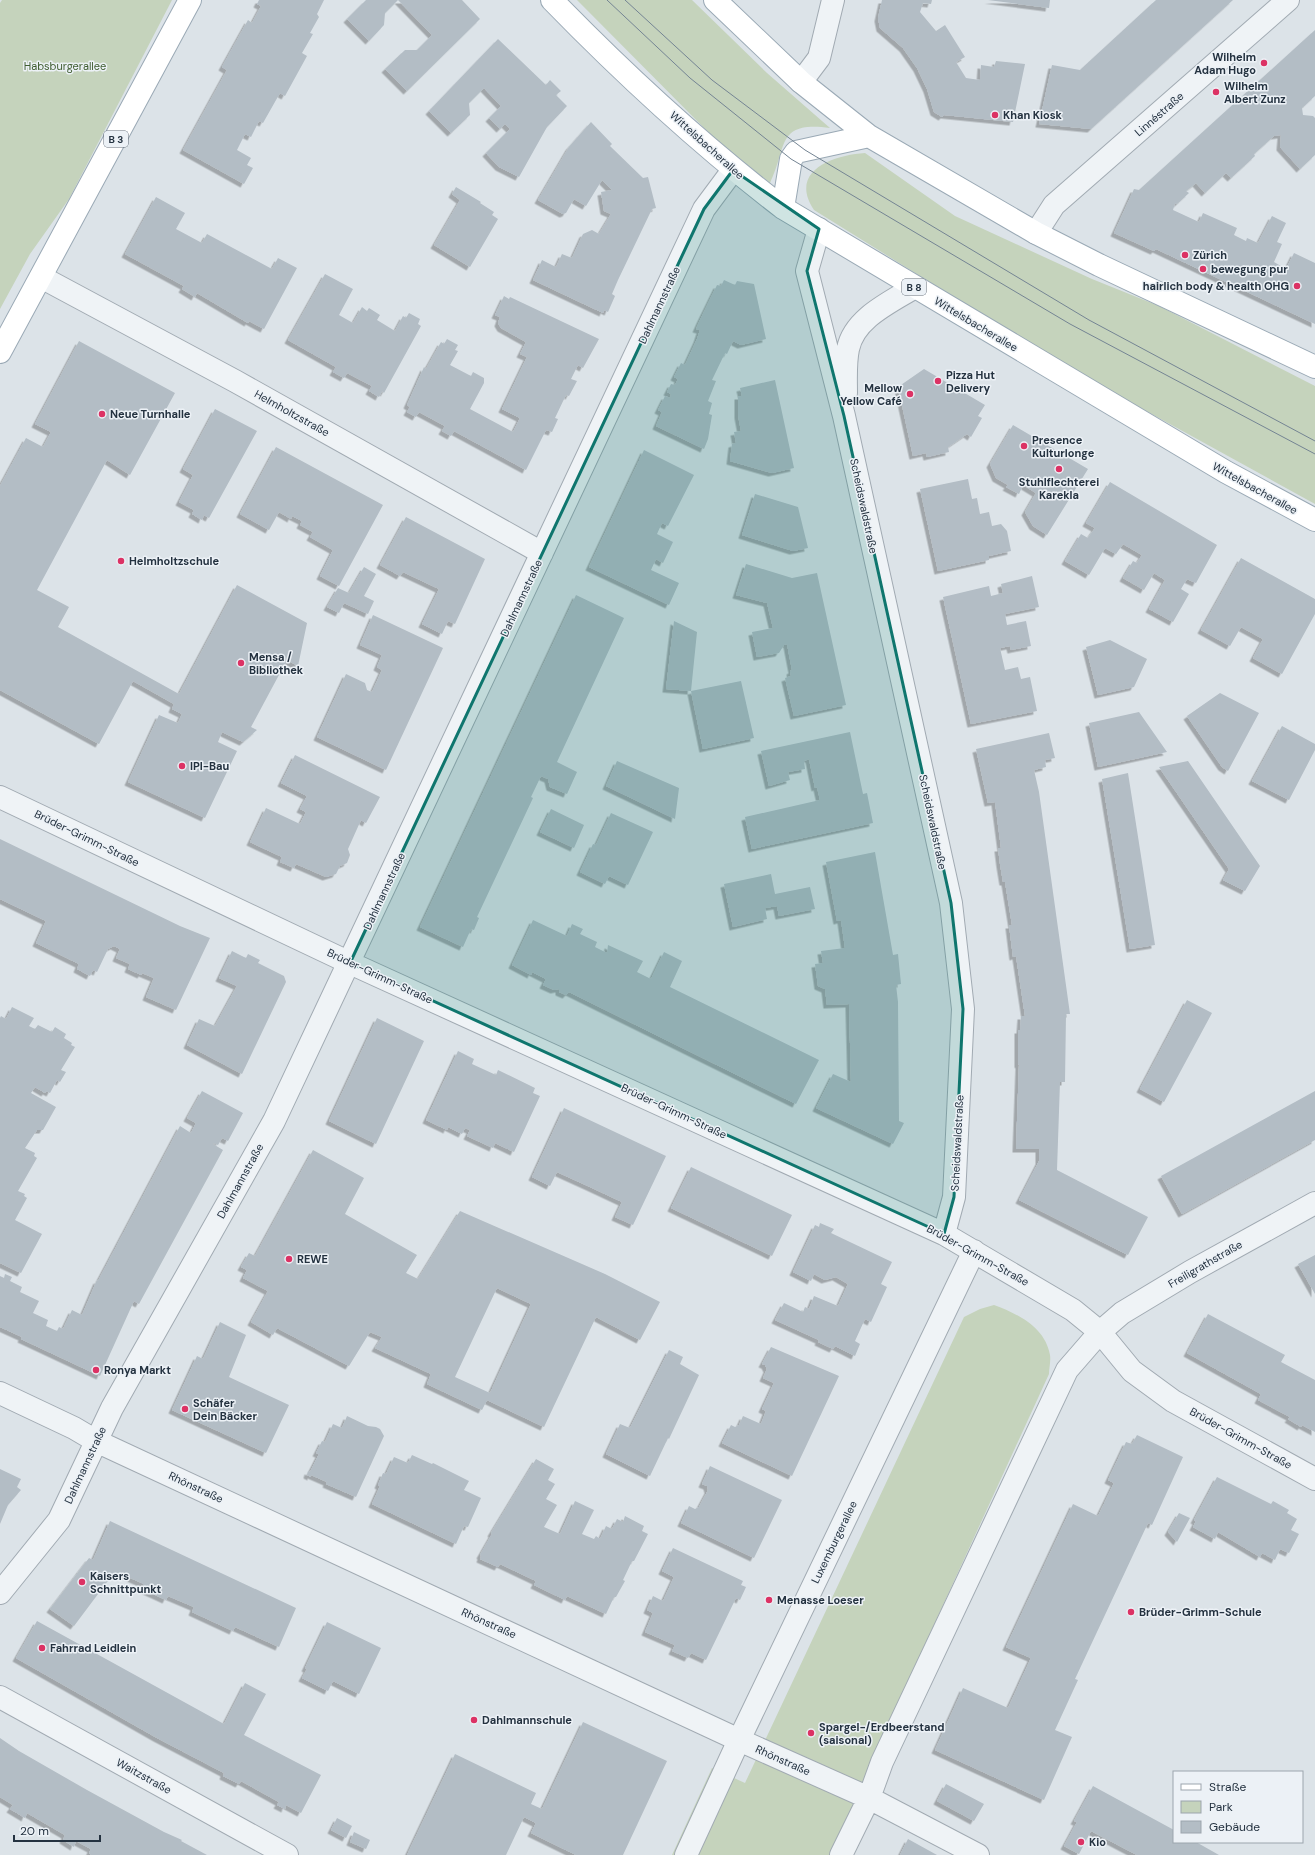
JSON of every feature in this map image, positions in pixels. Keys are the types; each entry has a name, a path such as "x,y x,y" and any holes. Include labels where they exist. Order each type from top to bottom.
{"main road":[{"name":"B 3","path":"0,352 190,0"},
{"name":"Wittelsbacherallee","path":"552,0 614,61 733,170 783,208 1226,472 1315,520"},
{"path":"716,0 801,82 869,136 1036,233 1099,265 1315,367"},
{"path":"783,208 791,159 796,152 869,136"}],"street":[{"path":"801,82 819,58 833,0"},
{"name":"Linnéstraße","path":"1036,233 1054,205 1288,0"},
{"name":"Dahlmannstraße","path":"0,1594 59,1520 80,1479 112,1408 274,1121 350,963 704,209 733,170"},
{"name":"Scheidswaldstraße","path":"819,230 808,271 844,416 951,903 963,1009 954,1197 944,1234"},
{"name":"Helmholtzstraße","path":"40,277 235,381 542,553"},
{"name":"Scheidswaldstraße","path":"844,416 848,348 858,329 875,312 915,287"},
{"name":"Brüder-Grimm-Straße","path":"0,797 350,963 944,1234 1072,1310 1100,1332 1132,1372 1173,1401 1315,1479"},
{"name":"Freiligrathstraße","path":"1100,1332 1122,1313 1190,1272 1315,1203"},
{"name":"Luxemburgerallee","path":"686,1855 739,1740 974,1251"},
{"path":"840,1855 869,1798 882,1762 1067,1370 1100,1332"},
{"name":"Rhönstraße","path":"0,1393 74,1428 96,1441 739,1740 869,1798 978,1855"},
{"name":"Waitzstraße","path":"0,1697 287,1855"}],"highlighted area":[{"path":"733,170 819,229 807,271 844,416 951,903 963,1009 954,1197 944,1234 350,963 704,209"}],"green space":[{"name":"Habsburgerallee","path":"2,0 172,0 69,199 30,254 0,309 0,3"},
{"path":"577,0 692,0 767,73 830,128 812,127 800,129 792,133 786,139 782,148 770,183 715,139"},
{"path":"865,153 955,216 1092,279 1159,306 1315,386 1315,504 1068,368 814,210 807,196 806,185 810,175 828,162 840,157"},
{"path":"994,1305 1021,1317 1036,1329 1043,1337 1050,1355 1049,1374 877,1749 834,1855 672,1855 712,1768 745,1783 964,1317 980,1309"}],"building":[{"path":"259,0 324,0 317,14 319,17 310,33 313,34 302,53 307,56 285,96 280,93 263,123 259,121 251,137 245,134 237,150 251,158 247,165 253,168 244,184 183,150 227,70 222,67 248,20 252,23 261,6 257,4"},
{"path":"366,0 398,0 385,13 384,25 369,41 347,19"},
{"path":"398,0 462,0 480,19 407,91 385,69 405,50 417,50 432,35"},
{"path":"882,0 932,0 931,4 923,3 920,12 936,31 945,25 965,57 956,62 966,78 980,80 981,65 994,67 996,61 1025,64 1013,122 944,115 942,117 934,112 927,89 917,68 903,48 880,28 878,18"},
{"path":"988,0 1050,0 1049,8"},
{"path":"1156,0 1233,0 1091,129 1039,124 1052,65 1080,70"},
{"path":"1315,30 1315,96 1302,108 1303,115 1313,116 1315,118 1315,155 1300,169 1280,147 1281,135 1274,136 1231,178 1226,173 1205,193 1196,183 1186,191 1189,193 1177,204 1175,203 1173,210 1199,222 1203,213 1237,228 1234,235 1246,241 1247,238 1258,243 1272,216 1286,223 1277,242 1282,244 1274,262 1286,269 1294,253 1315,263 1315,324 1156,249 1154,251 1114,233 1134,189 1139,190"},
{"path":"498,39 546,85 550,80 561,91 556,95 567,106 547,127 519,177 499,167 486,153 510,129 505,124 500,129 489,118 501,106 484,88 469,103 470,115 451,133 429,111"},
{"path":"591,122 612,144 610,146 643,178 648,177 656,208 652,209 618,280 612,294 615,296 608,312 604,310 603,313 533,280 542,260 556,267 562,254 572,258 583,234 592,230 599,234 611,214 604,211 601,192 612,190 602,180 586,206 574,199 566,213 563,214 538,200 569,147"},
{"path":"456,187 481,202 480,203 494,212 492,215 498,219 470,267 434,245 460,200 452,194"},
{"path":"156,197 185,213 176,229 202,243 207,234 272,269 278,258 297,268 264,329 249,321 248,323 197,293 195,297 182,289 184,286 125,254"},
{"path":"325,274 353,289 339,315 353,323 362,307 367,311 369,308 380,315 377,320 395,331 403,316 406,318 409,313 420,319 418,324 421,326 384,393 382,391 379,397 369,391 372,386 347,373 344,378 333,372 336,367 288,340"},
{"path":"724,280 735,285 737,281 754,284 766,339 741,345 733,341 727,354 725,353 712,380 716,381 708,401 712,403 709,414 712,415 708,439 704,449 656,426 662,412 658,410 665,396 670,398 671,394 667,392 671,384 675,385 678,379 674,377 681,363 685,365 700,330 696,329 717,285 721,286"},
{"path":"504,296 509,299 510,297 599,339 583,368 578,365 571,379 577,381 569,396 566,395 555,418 558,419 552,432 546,430 526,470 454,431 451,436 442,431 445,426 419,412 416,417 407,412 410,407 407,405 424,367 426,369 441,342 444,344 447,339 458,345 455,350 458,351 450,365 471,376 473,372 484,378 484,383 470,409 513,432 520,418 502,409 527,357 520,354 526,342 501,328 498,323 500,317 495,315"},
{"path":"79,341 175,393 130,475 107,460 37,590 69,607 58,627 179,694 237,585 307,623 298,666 287,660 251,727 257,730 243,742 222,732 218,742 237,751 205,818 128,782 159,715 178,723 182,714 172,709 174,704 133,681 99,744 0,690 0,486 26,438 43,447 51,432 35,424"},
{"path":"924,369 985,405 978,416 982,418 971,437 967,434 948,447 949,452 927,457 926,453 913,456 898,387"},
{"path":"775,380 794,468 772,473 730,461 732,444 736,443 734,432 741,431 738,415 738,396 742,396 740,388"},
{"path":"215,409 257,431 209,518 204,515 202,520 192,514 194,510 179,502 193,475 183,469"},
{"path":"1013,425 1088,469 1047,535 1033,526 1025,512 1036,493 1023,485 1019,494 1006,487 1008,485 996,478 990,464"},
{"path":"276,447 383,505 339,586 320,576 333,550 310,537 313,532 300,525 302,521 292,516 291,519 279,512 269,530 240,514"},
{"path":"644,450 694,475 668,526 662,523 657,534 673,542 663,563 656,559 651,570 679,583 669,605 589,567"},
{"path":"968,479 972,499 977,498 980,514 989,512 992,526 1001,524 1007,531 1011,551 989,556 989,560 938,571 920,489"},
{"path":"1110,482 1217,545 1196,583 1187,579 1181,589 1189,594 1173,622 1149,609 1165,580 1154,573 1144,590 1123,578 1133,561 1137,563 1142,555 1123,544 1116,554 1105,548 1089,575 1065,561 1081,534 1088,538 1095,528 1086,523"},
{"path":"755,494 798,507 808,548 793,551 742,535"},
{"path":"406,517 485,559 455,624 448,621 442,634 422,624 439,589 403,572 400,576 380,565"},
{"path":"1241,558 1315,599 1315,614 1282,674 1253,658 1263,639 1241,627 1230,646 1201,630"},
{"path":"746,564 792,578 817,573 846,705 794,716 785,678 791,676 790,671 792,670 787,644 784,645 779,653 757,657 752,632 773,628 767,603 736,595"},
{"path":"364,567 376,574 364,596 374,601 368,614 344,603 339,613 327,607 338,588 349,593"},
{"path":"1032,576 1039,607 1005,614 1007,625 1026,621 1031,646 1011,650 1010,646 1000,648 1005,670 1018,667 1021,679 1030,677 1037,711 971,724 943,597 989,586 991,596 1003,593 1001,584"},
{"path":"576,595 624,618 557,762 577,772 567,794 550,787 548,779 541,776 531,797 533,798 477,917 479,918 474,930 471,929 463,947 420,927"},
{"path":"373,615 443,648 386,770 317,737 346,674 365,683 367,690 372,692 382,670 377,667 382,655 360,645"},
{"path":"674,621 697,632 691,691 666,689"},
{"path":"1110,640 1147,659 1134,687 1098,695 1086,647"},
{"path":"741,681 754,738 703,749 691,691"},
{"path":"1220,693 1259,713 1228,771 1222,767 1187,716"},
{"path":"1139,712 1167,752 1098,767 1089,723"},
{"path":"1282,726 1315,744 1315,750 1289,800 1252,781"},
{"path":"850,732 863,794 867,793 873,823 752,849 745,817 820,800 817,787 815,788 809,759 804,761 805,769 788,772 790,780 769,786 761,751"},
{"path":"1049,733 1055,758 1045,760 1046,767 1034,770 1039,792 1070,1014 1066,1014 1065,1082 1060,1082 1057,1170 1148,1217 1128,1255 1019,1200 1039,1161 1039,1149 1016,1149 1019,1065 1018,1030 1020,1030 1021,1016 1025,1016 1016,956 1013,957 1009,925 1012,925 1005,882 1003,882 1000,864 998,848 1001,848 995,802 988,803 976,749"},
{"path":"295,755 380,797 366,823 361,820 348,849 350,855 347,863 340,866 336,874 326,877 296,864 294,868 280,862 282,857 250,842 266,808 300,824 306,812 300,809 307,796 281,783"},
{"path":"617,761 679,788 675,819 606,786"},
{"path":"1188,761 1260,866 1245,891 1223,880 1229,869 1159,767"},
{"path":"1128,773 1155,945 1130,949 1102,779"},
{"path":"551,809 584,825 574,848 540,832"},
{"path":"611,813 653,832 628,885 609,876 605,884 580,872 593,844 596,845"},
{"path":"0,839 180,926 210,938 176,1010 146,997 154,978 142,973 141,975 128,969 130,964 116,958 120,949 114,946 108,949 97,972 93,970 90,976 77,969 79,964 36,943 46,921 0,899"},
{"path":"875,852 893,955 898,954 901,984 896,985 898,1002 899,1121 904,1123 893,1144 816,1108 833,1074 851,1082 849,1004 827,1005 825,989 818,986 815,964 823,963 821,951 845,948 841,920 837,921 826,862"},
{"path":"771,874 775,894 810,887 815,909 779,916 777,906 765,908 767,919 733,927 724,884"},
{"path":"533,920 567,936 572,924 583,929 580,934 597,942 595,947 607,953 608,945 643,961 637,972 651,979 664,952 682,961 670,987 819,1060 796,1104 569,992 566,995 559,992 559,989 554,990 543,985 546,979 532,972 531,975 512,965"},
{"path":"232,951 246,958 248,954 260,960 258,963 284,976 286,982 242,1074 187,1045 199,1019 215,1026 237,986 219,978"},
{"path":"1187,1000 1212,1013 1164,1102 1140,1089"},
{"path":"12,1007 34,1018 29,1026 35,1029 38,1025 52,1032 55,1027 66,1034 64,1038 75,1047 61,1070 66,1072 60,1082 57,1080 50,1093 46,1091 45,1093 35,1087 31,1093 56,1107 43,1130 37,1130 25,1148 35,1153 34,1156 37,1158 18,1191 25,1194 24,1196 27,1198 15,1220 42,1234 21,1273 0,1263 0,1018 1,1016 6,1019"},
{"path":"377,1018 424,1041 376,1144 329,1121"},
{"path":"458,1051 474,1059 472,1064 496,1075 498,1070 535,1088 533,1093 540,1096 514,1152 495,1143 493,1148 467,1136 470,1130 465,1128 462,1134 448,1127 447,1130 426,1120"},
{"path":"202,1091 243,1113 228,1141 222,1138 218,1145 213,1143 223,1150 139,1304 134,1301 100,1376 21,1339 22,1337 0,1327 0,1276 4,1278 5,1274 12,1277 10,1281 22,1287 20,1292 39,1301 33,1313 48,1320 46,1326 57,1331 59,1327 63,1329 72,1310 82,1315 97,1280 98,1281 180,1126 191,1133 196,1123 187,1118"},
{"path":"1315,1091 1315,1140 1182,1214 1161,1176"},
{"path":"564,1108 666,1156 633,1225 615,1217 622,1202 557,1172 550,1186 532,1177"},
{"path":"313,1150 364,1178 345,1214 417,1255 406,1273 418,1279 460,1211 605,1274 660,1302 640,1340 596,1317 544,1427 487,1400 482,1410 427,1384 431,1374 375,1348 382,1337 370,1332 349,1366 277,1328 273,1335 251,1322 268,1291 243,1278 247,1270 241,1267 249,1253 255,1256","holes":["497,1288 531,1304 490,1393 455,1377"]},
{"path":"691,1167 792,1215 772,1256 671,1208"},
{"path":"820,1223 834,1229 831,1233 892,1262 881,1284 887,1287 871,1322 865,1319 855,1341 860,1344 855,1356 835,1346 833,1349 818,1342 819,1340 775,1320 784,1303 803,1312 805,1307 809,1309 814,1296 838,1306 848,1284 836,1277 825,1280 814,1274 811,1281 793,1272 815,1225 819,1227"},
{"path":"1315,1255 1315,1294 1298,1264"},
{"path":"1208,1314 1285,1355 1281,1362 1315,1380 1315,1432 1302,1425 1301,1427 1288,1419 1290,1417 1258,1400 1261,1394 1187,1353"},
{"path":"220,1322 246,1335 229,1377 289,1405 266,1453 172,1410 197,1356 203,1359"},
{"path":"771,1347 839,1376 792,1476 722,1443 731,1425 735,1427 739,1425 743,1416 761,1424 766,1411 762,1409 774,1383 763,1378 767,1369 765,1365 762,1364"},
{"path":"669,1350 683,1357 680,1364 699,1375 650,1476 606,1454 620,1424 630,1428"},
{"path":"347,1416 368,1426 380,1429 384,1436 356,1497 326,1484 327,1482 311,1475 311,1477 307,1475 319,1454 316,1453 322,1441 325,1442 333,1424 342,1428"},
{"path":"1137,1435 1183,1457 1152,1525 1148,1523 1075,1679 1078,1680 1055,1730 1072,1737 1044,1800 935,1750 963,1688 1008,1708 1031,1658 1006,1647 1073,1504 1098,1516 1114,1483 1108,1480 1126,1442 1132,1444"},
{"path":"412,1455 432,1464 433,1463 469,1481 464,1490 481,1498 468,1527 464,1526 456,1544 372,1504 380,1486 378,1485 383,1473 386,1474 394,1457 408,1463"},
{"path":"536,1459 554,1469 548,1480 555,1484 546,1499 557,1505 544,1527 560,1534 575,1501 594,1510 582,1534 594,1539 596,1536 600,1539 606,1526 612,1529 617,1519 623,1522 625,1516 644,1526 642,1531 648,1534 634,1561 632,1561 623,1580 625,1581 616,1597 614,1597 606,1614 567,1596 565,1600 534,1585 536,1581 500,1564 498,1567 480,1559 480,1555 492,1534 491,1533"},
{"path":"710,1466 782,1500 754,1558 681,1523 689,1506 695,1509 699,1507 708,1490 707,1486 702,1484"},
{"path":"0,1469 21,1479 17,1487 21,1490 8,1505 0,1524"},
{"path":"1217,1477 1271,1504 1273,1501 1289,1510 1287,1513 1297,1519 1291,1530 1299,1534 1289,1553 1280,1549 1275,1560 1262,1553 1260,1557 1218,1532 1215,1539 1193,1527 1196,1521 1194,1520"},
{"path":"1179,1513 1190,1518 1177,1542 1168,1532"},
{"path":"110,1521 296,1608 279,1647 235,1627 233,1631 192,1612 194,1607 168,1596 166,1600 142,1589 144,1584 119,1573 117,1576 113,1574 74,1626 50,1609 89,1558 93,1560"},
{"path":"673,1548 743,1581 741,1585 746,1587 740,1600 736,1598 706,1660 691,1653 688,1658 672,1651 675,1645 645,1632 653,1613 647,1610 653,1596 663,1601 674,1577 662,1571"},
{"path":"37,1621 224,1724 245,1683 266,1694 244,1735 321,1775 301,1813 286,1805 285,1809 277,1805 279,1802 241,1781 239,1784 223,1776 224,1773 157,1738 16,1658"},
{"path":"327,1622 381,1648 359,1694 333,1681 328,1691 302,1678 307,1669 305,1668"},
{"path":"583,1722 667,1761 623,1855 576,1855 531,1833 536,1823 524,1817 506,1855 407,1855 455,1754 536,1793 531,1804 542,1809"},
{"path":"0,1738 19,1751 87,1790 164,1832 182,1840 181,1841 207,1855 91,1855 89,1853 91,1849 76,1841 74,1847 63,1840 65,1835 27,1813 25,1818 10,1809 13,1805 0,1797"},
{"path":"946,1784 984,1804 974,1821 937,1801"},
{"path":"1093,1786 1173,1829 1173,1843 1198,1843 1219,1855 1137,1855 1091,1831 1079,1854 1064,1846 1077,1822 1074,1821"},
{"path":"337,1818 352,1826 346,1838 331,1830"},
{"path":"354,1832 370,1840 366,1849 350,1842"},
{"path":"908,1839 937,1855 900,1855"}],"tram line":[{"path":"607,0 690,78 791,159 1070,324 1315,454"},
{"path":"625,0 712,80 805,150 1089,320 1315,441"}],"place":[{"name":"Wilhelm Adam Hugo","path":"1264,63"},
{"name":"Wilhelm Albert Zunz","path":"1216,92"},
{"name":"Khan Kiosk","path":"995,115"},
{"name":"Zürich","path":"1185,255"},
{"name":"bewegung pur","path":"1203,269"},
{"name":"hairlich body & health OHG","path":"1297,286"},
{"name":"Pizza Hut Delivery","path":"938,381"},
{"name":"Mellow Yellow Café","path":"910,394"},
{"name":"Neue Turnhalle","path":"102,414"},
{"name":"Presence Kulturlonge","path":"1024,446"},
{"name":"Stuhlflechterei Karekla","path":"1059,469"},
{"name":"Helmholtzschule","path":"121,561"},
{"name":"Mensa / Bibliothek","path":"241,663"},
{"name":"IPI-Bau","path":"182,766"},
{"name":"REWE","path":"289,1259"},
{"name":"Ronya Markt","path":"96,1370"},
{"name":"Schäfer Dein Bäcker","path":"185,1409"},
{"name":"Kaisers Schnittpunkt","path":"82,1582"},
{"name":"Menasse Loeser","path":"769,1600"},
{"name":"Brüder-Grimm-Schule","path":"1131,1612"},
{"name":"Fahrrad Leidlein","path":"42,1648"},
{"name":"Dahlmannschule","path":"474,1720"},
{"name":"Spargel-/Erdbeerstand (saisonal)","path":"811,1733"},
{"name":"Kio","path":"1081,1842"}]}
